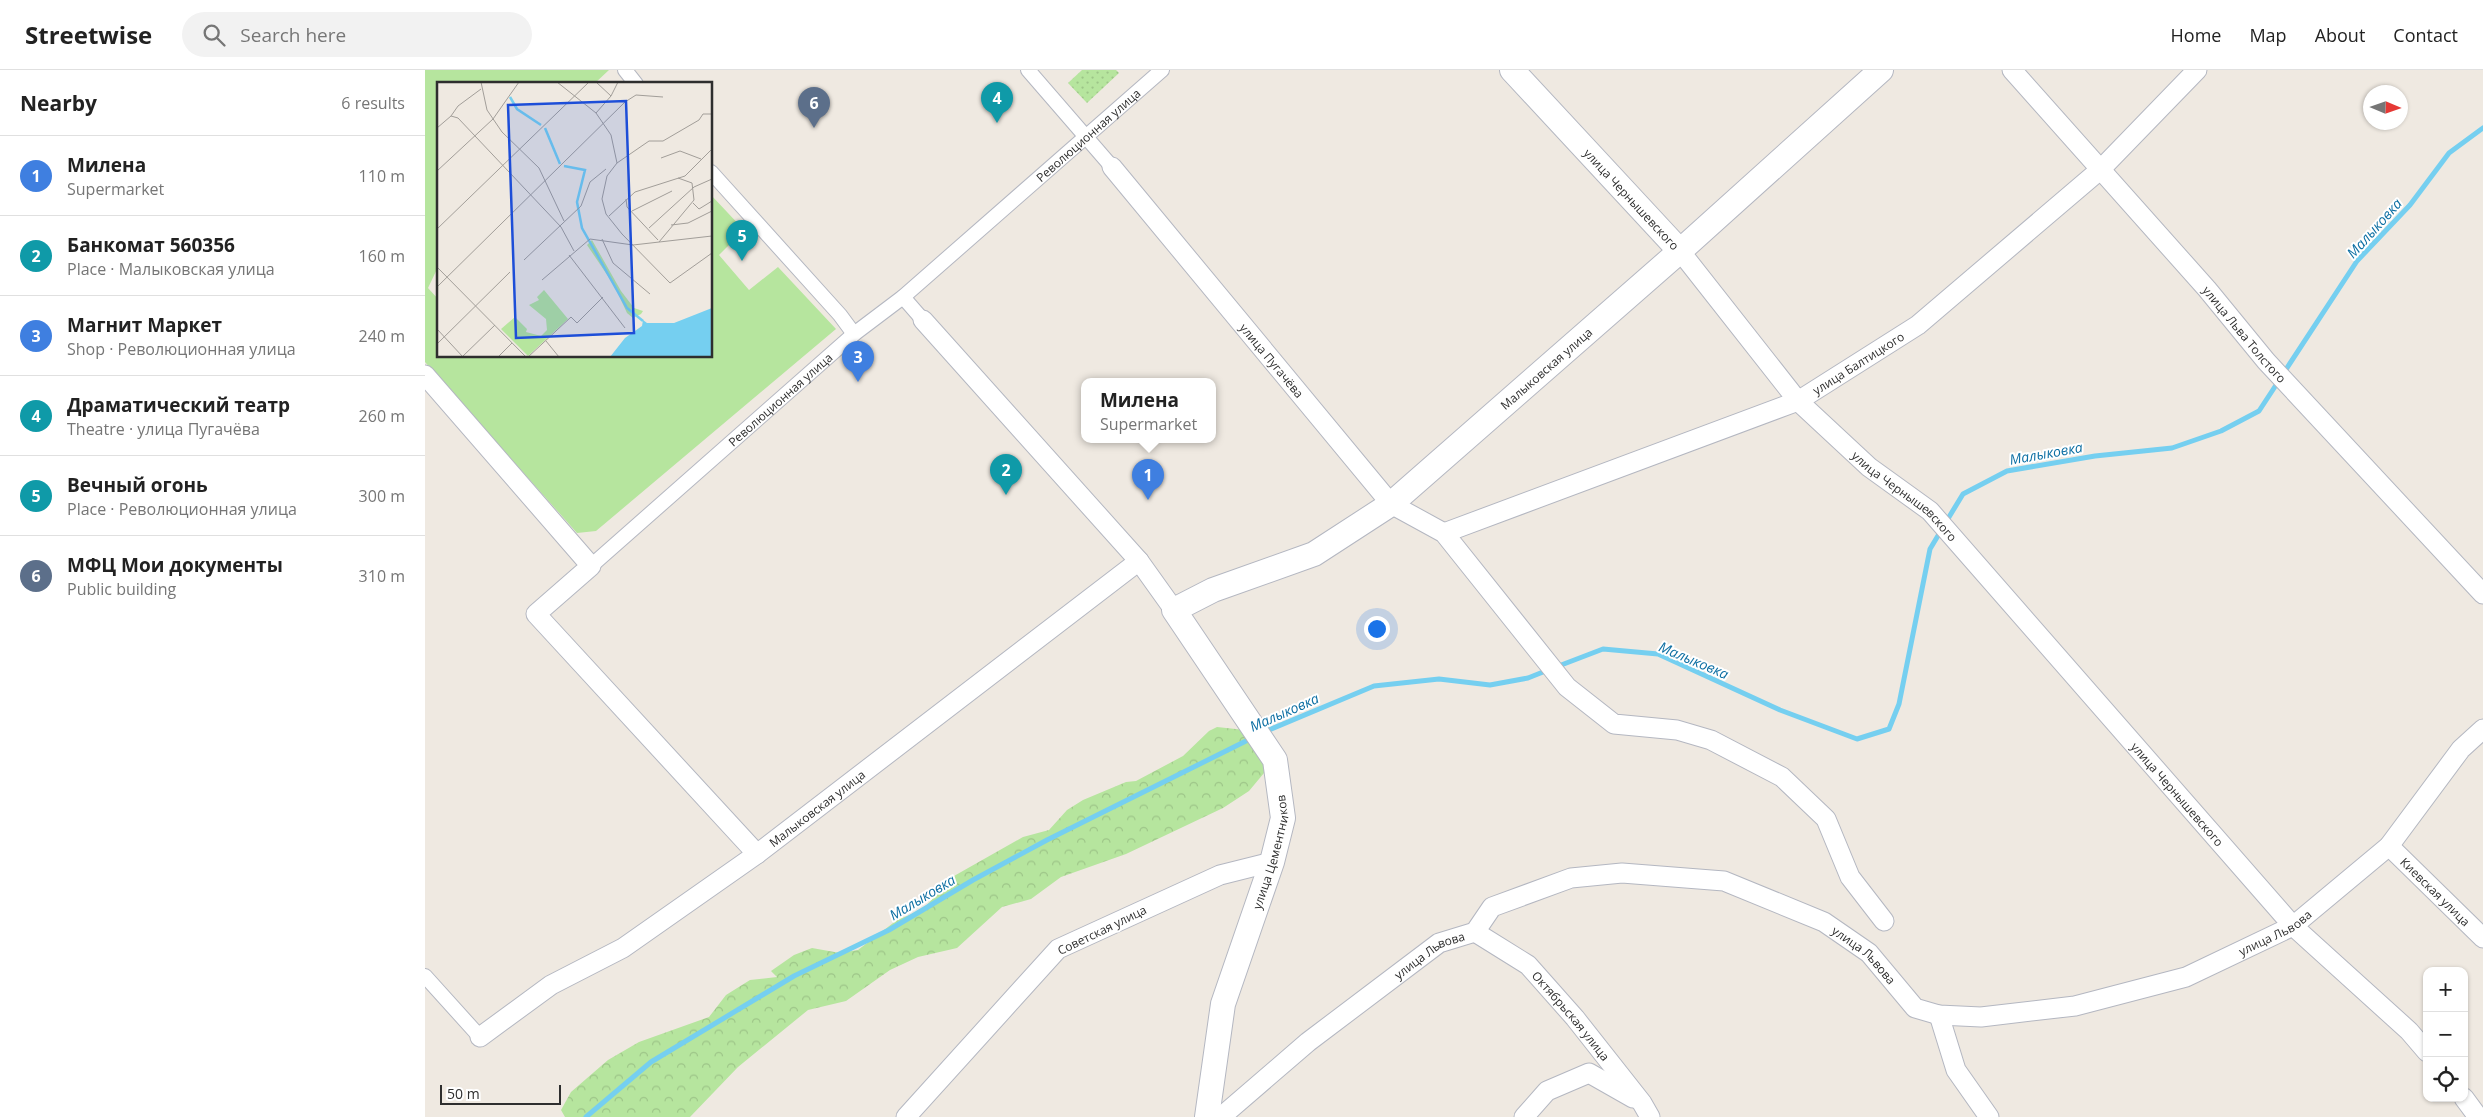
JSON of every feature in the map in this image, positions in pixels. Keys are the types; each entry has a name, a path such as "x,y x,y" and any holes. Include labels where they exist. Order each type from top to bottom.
{"street":[{"path":"625,70 634,82"},
{"name":"улица Пугачёва","path":"1029,70 1087,136 1391,504 1444,533 1567,687 1614,724 1677,730 1711,740 1782,777 1826,819 1850,877 1883,921"},
{"name":"Революционная улица","path":"757,854 536,614 854,334 903,297 1162,70"},
{"name":"улица Чернышевского","path":"1512,70 1680,251 1798,401 1869,467 1930,511 2293,926 2409,1031 2423,1047"},
{"name":"Малыковская улица","path":"1174,610 1213,590 1314,554 1391,504 1680,251 1881,70"},
{"name":"улица Льва Толстого","path":"2012,70 2207,289 2266,362 2483,594"},
{"name":"улица Балтицкого","path":"1444,533 1798,401 1918,325 2101,169 2197,70"},
{"path":"713,174 854,334"},
{"path":"903,297 1139,560 1174,610"},
{"path":"425,375 591,566"},
{"name":"Малыковская улица","path":"480,1037 551,985 623,948 757,854 1139,560"},
{"name":"улица Цементников","path":"1174,610 1275,760 1283,818 1272,862 1223,1004 1207,1117"},
{"name":"улица Львова","path":"1221,1117 1308,1042 1439,943 1475,932 1492,907 1571,878 1622,873 1724,881 1824,922 1869,953 1915,1008 1939,1015 1981,1017 2075,1006 2186,977 2293,926 2389,846 2461,749 2483,729"},
{"name":"Киевская улица","path":"2389,846 2483,938"},
{"name":"Советская улица","path":"905,1117 1058,949 1220,875 1272,862"},
{"name":"Октябрьская улица","path":"1475,932 1528,965 1575,1018 1646,1110"},
{"path":"425,976 480,1037"},
{"path":"1939,1015 1956,1070 1989,1117"},
{"path":"1524,1117 1547,1091 1589,1073 1646,1110"},
{"path":"2467,1102 2478,1117"}],"green space":[{"path":"425,70 609,70 596,82 437,82 437,269 428,288 437,298 437,358 713,358 713,197 744,230 719,255 749,290 778,267 836,329 596,531 577,533 425,362"},
{"path":"1082,70 1116,70 1119,73 1087,103 1068,83"},
{"path":"1217,727 1245,730 1265,763 1264,773 1249,791 1223,808 1126,854 1061,877 1031,899 1002,907 957,948 918,957 890,970 846,1001 808,1010 738,1067 690,1117 565,1117 561,1110 571,1092 608,1060 639,1042 709,1017 726,995 750,980 777,977 771,971 794,955 812,948 840,953 858,950 897,920 922,910 954,876 1023,837 1049,830 1067,810 1083,800 1126,782 1136,781 1183,756 1209,731"}],"waterway":[{"name":"Малыковка","path":"2283,374 2357,261 2410,205 2449,153 2483,128"},
{"name":"Малыковка","path":"1946,522 1963,494 2007,471 2095,456 2172,448 2221,431 2259,411 2278,382"},
{"name":"Малыковка","path":"1556,667 1603,649 1658,654 1780,710 1857,739 1889,729 1899,704 1930,549 1942,529"},
{"name":"Малыковка","path":"1264,732 1374,686 1439,679 1490,685 1528,678 1548,670"},
{"name":"Малыковка","path":"586,1117 651,1062 794,976 889,930 973,880 1047,840 1252,738"}],"place":[{"name":"Драматический театр","path":"997,123"},
{"name":"МФЦ Мои документы","path":"814,128"},
{"name":"Вечный огонь","path":"742,261"},
{"name":"Магнит Маркет","path":"858,382"},
{"name":"Банкомат 560356","path":"1006,495"},
{"name":"Милена","path":"1148,500"}]}
